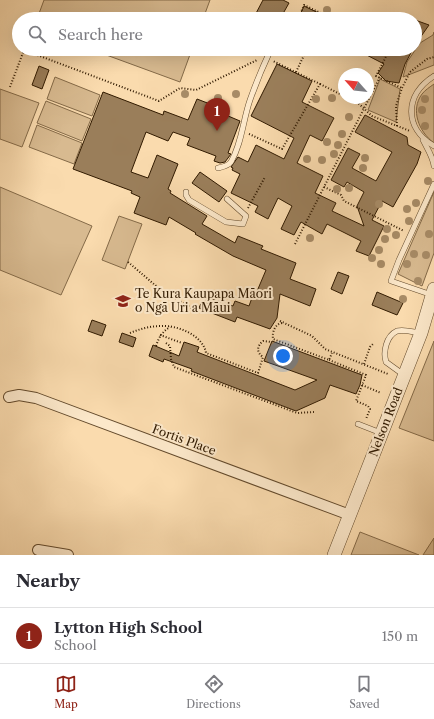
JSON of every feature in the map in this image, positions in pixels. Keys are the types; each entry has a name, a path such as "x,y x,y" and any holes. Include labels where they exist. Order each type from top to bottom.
{"street":[{"name":"Nelson Road","path":"334,555 421,333 433,292"},
{"name":"Fortis Place","path":"9,397 19,395 36,398 350,515"},
{"path":"38,550 68,555"}],"lane":[{"path":"218,168 224,167 230,163 235,153 250,100 268,56"},
{"path":"434,76 419,90 412,106 413,123 429,151 434,162 434,166"},
{"path":"420,135 434,146"},
{"path":"433,292 391,281 434,184"},
{"path":"186,192 189,200 226,222 243,224 246,216 227,200"},
{"path":"404,376 386,362 384,354 386,344 391,336 398,331 406,330 421,333"},
{"path":"358,424 382,433"}],"path":[{"path":"301,12 304,5 318,12"},
{"path":"10,87 22,56"},
{"path":"40,56 159,101 180,88 196,90 268,56 338,93"},
{"path":"296,72 304,56"},
{"path":"386,56 376,76 402,88"},
{"path":"397,126 396,106 402,88 410,72 428,59 434,57"},
{"path":"295,244 380,77"},
{"path":"242,131 282,149 320,84"},
{"path":"359,104 372,116 420,135"},
{"path":"244,214 265,177"},
{"path":"324,187 340,195 344,201 412,234"},
{"path":"128,262 162,291 197,311"},
{"path":"130,333 150,326 162,325 181,329 201,343 206,353 258,373 263,357 259,354 258,348 263,341 270,341 275,327 282,322 312,336 325,350 332,353 388,374 391,366"},
{"path":"156,346 160,335 164,330 170,327"},
{"path":"160,335 182,343"},
{"path":"273,336 273,339 366,375 356,401 368,406 370,409 366,419 360,418"},
{"path":"166,343 170,346 171,359 174,367 297,413 314,412"},
{"path":"364,364 370,347 373,344"},
{"path":"329,360 332,353"},
{"path":"362,385 381,393"}],"shaded area":[{"path":"44,0 210,0 206,12 40,12"},
{"path":"434,32 434,65 403,77 407,62 411,56 422,56 422,42 433,35"},
{"path":"109,56 189,56 180,82"},
{"path":"55,77 100,95 92,116 47,99"},
{"path":"380,79 400,89 396,122 368,110 370,104 374,104 374,94"},
{"path":"434,84 434,143 420,127 417,107 418,100 422,94"},
{"path":"0,89 39,103 22,147 0,139"},
{"path":"46,101 91,119 82,141 37,123"},
{"path":"37,125 82,143 74,164 29,147"},
{"path":"0,187 92,226 61,295 0,270"},
{"path":"434,192 434,253 422,286 398,274"},
{"path":"119,216 142,224 125,269 102,260"},
{"path":"434,341 434,441 399,428"},
{"path":"360,532 419,555 351,555"},
{"path":"434,538 434,555 423,555"}],"building":[{"path":"263,0 283,0 289,3 284,12 257,12"},
{"path":"304,6 316,12 301,12"},
{"path":"422,22 429,25 422,35"},
{"path":"369,56 409,56 399,83 386,81 378,73 384,64"},
{"path":"277,64 312,81 302,102 334,118 322,141 310,135 297,163 323,176 315,193 336,203 332,211 364,226 357,206 364,192 347,182 344,187 331,180 348,148 360,154 352,168 376,181 392,152 355,132 365,115 407,137 408,145 421,152 417,164 393,207 382,201 372,220 384,226 369,256 356,251 361,241 327,224 322,234 301,222 294,235 281,229 292,206 278,198 268,219 255,212 258,206 231,193 240,174 232,170 233,168 231,167 238,157 248,162 256,145 284,159 294,138 251,116"},
{"path":"39,66 49,70 42,89 32,85"},
{"path":"103,92 163,115 164,111 188,120 197,99 223,109 221,113 240,121 228,153 231,154 225,162 220,163 214,161 216,156 187,145 190,138 173,132 168,141 146,132 131,172 148,178 157,155 178,164 168,189 171,191 170,193 207,216 202,224 235,243 238,236 263,246 261,249 296,263 290,279 316,289 310,306 280,294 277,318 270,329 237,317 235,322 199,308 204,296 233,306 235,301 249,306 266,270 233,256 169,217 166,225 134,213 140,197 131,193 132,191 73,169"},
{"path":"200,172 227,191 219,202 192,183"},
{"path":"338,272 349,276 342,294 331,289"},
{"path":"377,292 403,303 397,315 372,305"},
{"path":"92,320 106,325 102,336 88,331"},
{"path":"122,333 136,338 133,347 119,342"},
{"path":"272,341 362,375 356,394 330,385 325,398 296,411 191,371 192,369 164,359 163,362 149,356 153,345 179,356 184,342 199,347 197,352 295,390 317,380 264,361"}],"place":[{"name":"Lytton High School","path":"217,131"},
{"name":"Te Kura Kaupapa Māori o Ngā Uri a Māui","path":"123,301"}]}
